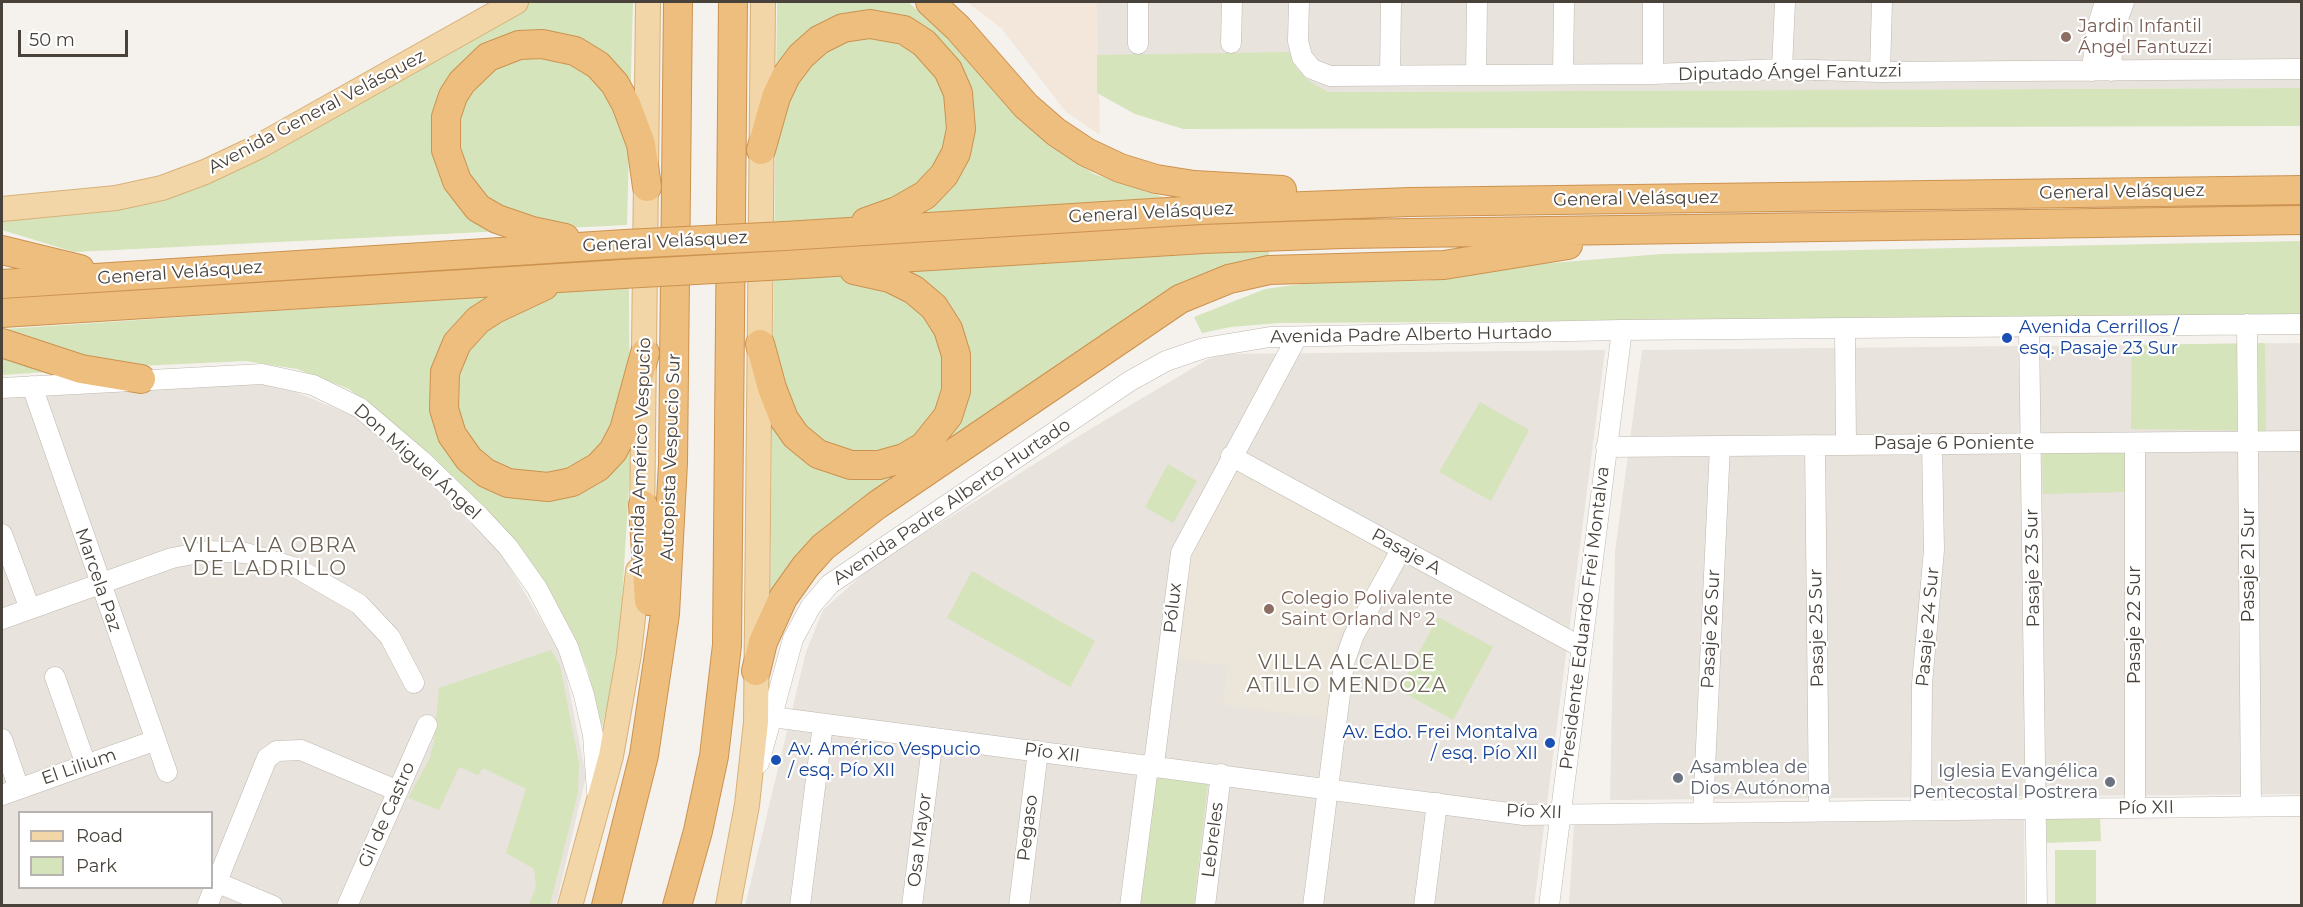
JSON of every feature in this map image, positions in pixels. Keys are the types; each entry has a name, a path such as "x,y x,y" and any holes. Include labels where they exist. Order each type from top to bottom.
{"highway":[{"name":"Autopista Vespucio Sur","path":"606,906 639,778 658,674 669,556 673,463 678,2"},
{"path":"677,906 698,831 712,764 727,645 733,2"},
{"path":"930,2 1042,121 1086,152 1120,168 1184,183 1410,202"},
{"path":"761,150 776,97 786,76 810,47 831,33 856,25 881,24 904,30 933,51 951,75 960,105 959,141 951,165 935,186 913,202 834,233"},
{"path":"623,244 532,231 497,219 478,207 457,182 446,150 446,117 453,96 478,64 508,48 542,44 575,51 598,65 621,93 640,144 647,187"},
{"name":"General Velásquez","path":"2,284 1200,210 1410,202 2301,190"},
{"name":"General Velásquez","path":"2,313 1224,238 2301,220"},
{"path":"756,671 763,642 783,598 805,567 823,547 887,499 1138,327 1192,293 1229,279 1269,270 1444,265 1674,230"},
{"path":"2,250 53,264 136,276"},
{"path":"760,344 772,388 784,418 804,444 825,457 865,466 893,462 924,446 941,428 953,404 957,367 948,329 934,307 914,290 890,278 817,263"},
{"path":"566,278 487,313 462,336 453,350 443,383 444,409 452,435 477,467 508,483 535,488 560,485 590,473 606,460 624,430 645,353"},
{"path":"2,343 74,367 141,379"},
{"path":"639,778 649,599 643,504"}],"main road":[{"name":"Avenida General Velásquez","path":"2,209 123,197 162,188 205,172 372,84 516,2"},
{"name":"Avenida Américo Vespucio","path":"570,906 598,810 626,674 643,504 648,2"},
{"path":"728,906 747,806 756,722 762,2"}],"street":[{"path":"1138,2 1138,44"},
{"path":"1232,2 1232,43"},
{"name":"Diputado Ángel Fantuzzi","path":"1299,2 1299,49 1307,64 1324,75 1653,74 1782,69 1880,72 2301,69"},
{"path":"1390,75 1391,2"},
{"path":"1476,75 1477,2"},
{"path":"1563,75 1564,2"},
{"path":"1653,2 1653,74"},
{"path":"1782,69 1785,2"},
{"path":"1880,72 1882,2"},
{"path":"2101,71 2096,30 2105,2"},
{"path":"2101,71 2124,2"},
{"name":"Pasaje 21 Sur","path":"2247,324 2251,807"},
{"name":"Avenida Padre Alberto Hurtado","path":"747,806 792,639 811,606 842,575 1148,370 1185,354 1224,343 1297,337 1622,330 2301,324"},
{"name":"Pasaje 23 Sur","path":"2029,327 2037,906"},
{"path":"1845,329 1846,445"},
{"name":"Presidente Eduardo Frei Montalva","path":"1549,906 1622,330"},
{"name":"Pólux","path":"1130,906 1147,775 1155,756 1180,553 1297,337"},
{"name":"Don Miguel Ángel","path":"2,388 248,374 299,380 349,400 422,460 508,547 533,581 555,619 574,664 588,711 594,743 598,810"},
{"name":"Marcela Paz","path":"32,386 99,584 167,772"},
{"name":"Pasaje 6 Poniente","path":"1606,447 2301,441"},
{"name":"Pasaje 22 Sur","path":"2135,443 2135,808"},
{"name":"Pasaje 24 Sur","path":"1921,810 1922,684 1934,550 1932,444"},
{"name":"Pasaje 25 Sur","path":"1815,445 1819,811"},
{"name":"Pasaje 26 Sur","path":"1703,812 1720,446"},
{"name":"Pasaje A","path":"1231,456 1581,647"},
{"path":"2,534 30,609"},
{"path":"1313,906 1346,655 1401,550"},
{"path":"2,619 191,553 229,551 281,561 339,590 370,614 390,637 414,683"},
{"path":"55,677 86,765"},
{"name":"Pío XII","path":"772,717 1524,815 2301,806"},
{"path":"800,906 823,724"},
{"name":"Gil de Castro","path":"347,906 427,725"},
{"name":"Osa Mayor","path":"912,906 933,738"},
{"path":"2,739 10,792"},
{"name":"El Lilium","path":"10,792 156,740"},
{"path":"207,906 267,758 277,751 302,750 398,791"},
{"name":"Pegaso","path":"1019,906 1038,751"},
{"name":"Lebreles","path":"1204,906 1221,774"},
{"path":"1424,906 1437,803"},
{"path":"216,882 273,906"}],"shaded area":[{"path":"967,2 1097,2 1100,135 1066,112 1001,28"},
{"path":"1097,2 2301,2 2301,88 1097,93"},
{"path":"2301,343 2301,794 1610,800 1615,552 1642,350"},
{"path":"1605,350 1534,905 745,906 806,652 823,610 871,567 1087,431 1208,359 1226,354"},
{"path":"269,381 366,421 502,554 563,658 586,776 556,905 2,906 2,398 146,384"},
{"name":"Colegio Polivalente Saint Orland Nº 2","path":"1235,469 1390,551 1337,642 1325,718 1223,705 1228,666 1176,659 1191,552"},
{"path":"2024,819 2025,905 1569,905 1574,825"}],"green space":[{"path":"529,2 633,2 627,225 74,252 2,230 2,215 119,208 520,9"},
{"path":"777,2 908,2 966,52 1020,121 1094,174 1163,197 1269,204 1269,261 1121,326 770,606"},
{"path":"1290,52 1296,68 1309,81 1328,92 2301,88 2302,126 1183,129 1135,114 1097,93 1097,55"},
{"path":"2301,241 2301,317 1279,323 1231,327 1202,333 1194,317 1265,289 1316,282 1427,281 1540,264 1661,254"},
{"path":"629,287 630,470 620,633 614,678 600,735 588,671 572,632 548,589 512,537 437,462 349,389 297,369 246,361 137,366 78,355 5,329"},
{"path":"2265,343 2266,431 2131,429 2132,345"},
{"path":"2,353 47,372 2,375"},
{"path":"1480,402 1529,430 1491,501 1439,472"},
{"path":"2126,450 2127,492 2043,494 2042,452"},
{"path":"1168,464 1197,481 1173,523 1145,507"},
{"path":"972,571 1095,641 1070,687 947,618"},
{"path":"1438,617 1493,647 1453,720 1399,690"},
{"path":"551,650 560,666 579,763 578,793 550,905 529,905 536,887 534,869 506,853 526,789 483,768 478,775 459,767 439,810 408,798 429,760 434,741 439,688"},
{"path":"1152,776 1208,782 1194,905 1136,906"},
{"path":"2100,818 2101,841 2047,843 2046,819"},
{"path":"2055,850 2096,850 2096,905 2055,905"}],"place":[{"name":"Jardin Infantil Ángel Fantuzzi","path":"2066,37"},
{"name":"Avenida Cerrillos / esq. Pasaje 23 Sur","path":"2007,338"},
{"name":"Colegio Polivalente Saint Orland Nº 2","path":"1269,609"},
{"name":"Av. Edo. Frei Montalva / esq. Pío XII","path":"1550,743"},
{"name":"Av. Américo Vespucio / esq. Pío XII","path":"776,760"},
{"name":"Asamblea de Dios Autónoma","path":"1678,778"},
{"name":"Iglesia Evangélica Pentecostal Postrera","path":"2110,782"}],"district":[{"name":"VILLA LA OBRA DE LADRILLO","path":"270,558"},
{"name":"VILLA ALCALDE ATILIO MENDOZA","path":"1347,674"}]}
